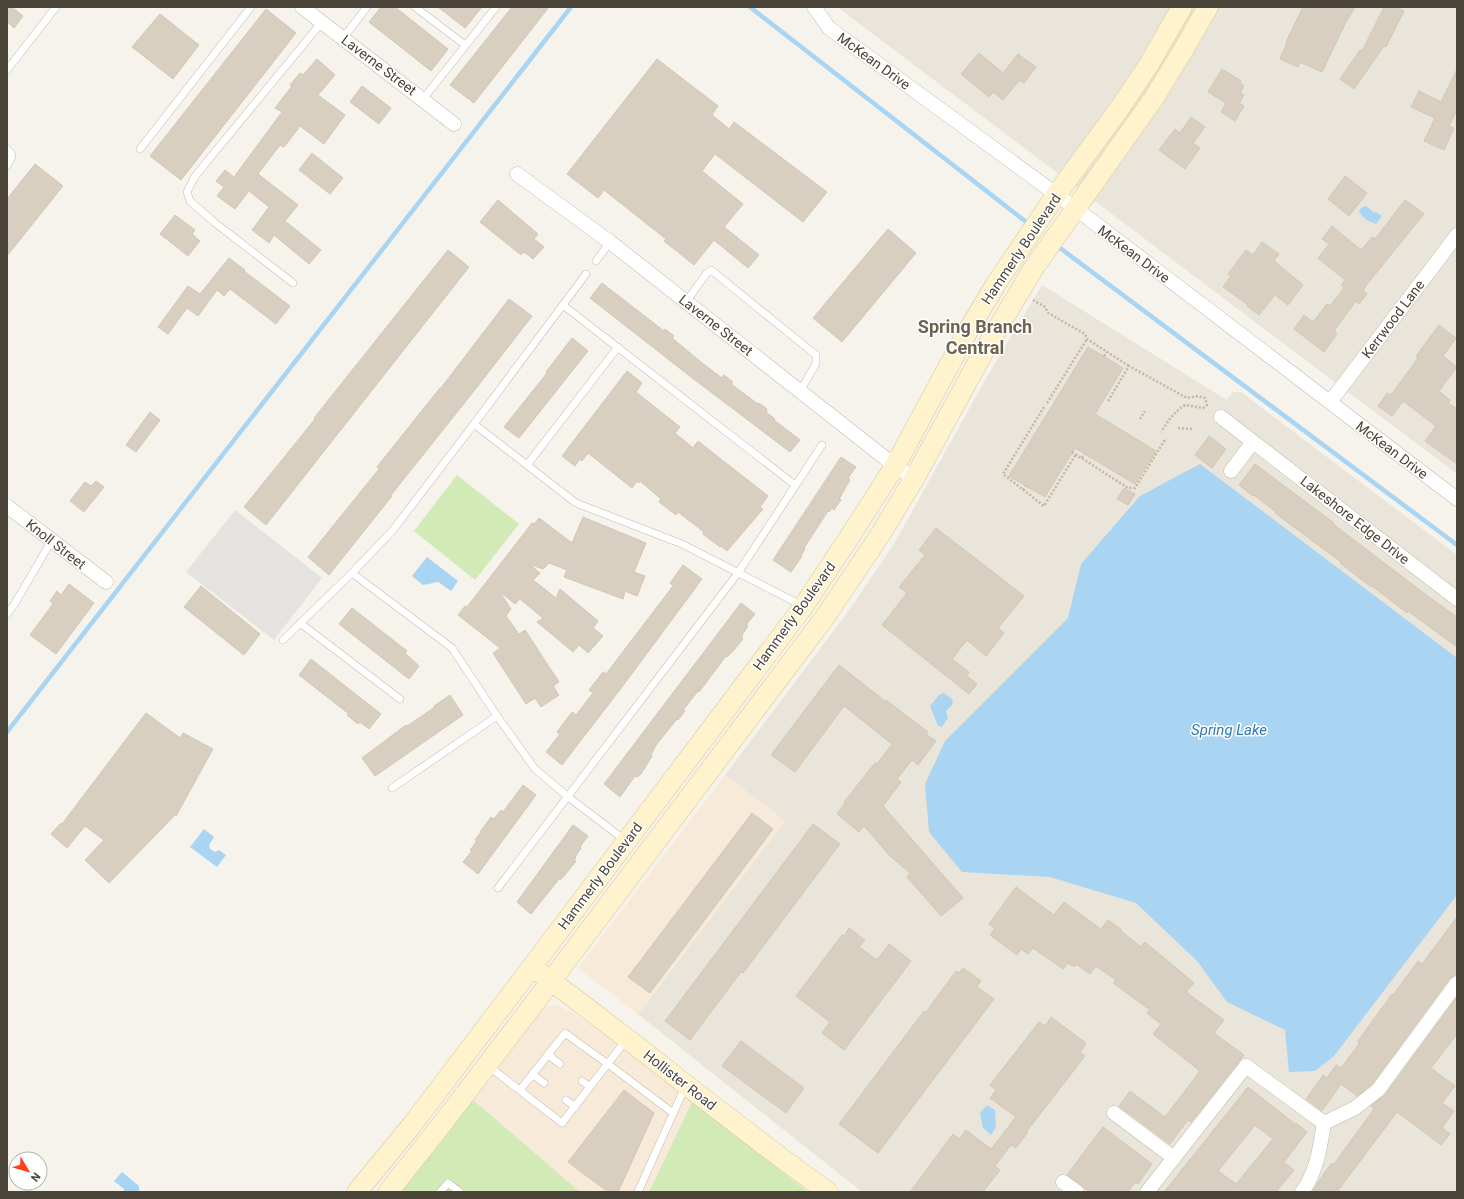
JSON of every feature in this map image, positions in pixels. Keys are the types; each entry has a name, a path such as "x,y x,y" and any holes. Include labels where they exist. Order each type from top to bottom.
{"main road":[{"name":"Hammerly Boulevard","path":"357,1192 412,1125 803,606 895,466 965,336 996,284 1148,66 1182,7"},
{"name":"Hammerly Boulevard","path":"392,1190 825,617 880,535 914,480 984,351 1034,266 1127,138 1154,98 1208,7"},
{"path":"803,606 825,617"},
{"path":"673,780 691,795"},
{"name":"Hollister Road","path":"532,967 777,1156 828,1192"}],"street":[{"name":"Laverne Street","path":"302,7 454,124"},
{"name":"McKean Drive","path":"814,7 829,28 1052,202 1330,402 1457,499"},
{"name":"Laverne Street","path":"517,174 610,242 914,480"},
{"name":"Kerrwood Lane","path":"1330,402 1457,235"},
{"name":"Lakeshore Edge Drive","path":"1221,417 1457,599"},
{"path":"1231,471 1252,442"},
{"name":"Knoll Street","path":"7,506 106,582"},
{"path":"1324,1123 1354,1108 1378,1090 1457,983"},
{"path":"1147,1192 1246,1066 1324,1123"},
{"path":"1114,1113 1174,1158"},
{"path":"1302,1192 1308,1184 1319,1157 1324,1123"},
{"path":"1064,1182 1077,1192"}],"lane":[{"path":"7,70 56,7"},
{"path":"140,149 251,7"},
{"path":"343,38 367,7"},
{"path":"416,7 465,45"},
{"path":"423,99 496,7"},
{"path":"293,283 214,222 190,201 187,192 194,178 205,164 322,22"},
{"path":"7,149 11,152 12,157 7,166"},
{"path":"596,261 610,242"},
{"path":"686,302 706,274 711,270 816,355 816,364 800,391"},
{"path":"283,640 352,573 393,530 586,274"},
{"path":"564,305 796,485"},
{"path":"527,465 618,347"},
{"path":"474,424 576,503 682,544 803,606"},
{"path":"498,888 738,573 822,445"},
{"path":"7,614 14,605 52,540"},
{"path":"352,573 452,648 497,716 535,769 626,842"},
{"path":"300,623 400,699"},
{"path":"392,788 497,716"},
{"path":"520,1090 565,1033 673,1113"},
{"path":"487,1065 562,1123 627,1039"},
{"path":"548,1055 560,1064"},
{"path":"532,1074 544,1083"},
{"path":"582,1081 590,1087"},
{"path":"638,1192 686,1085"},
{"path":"566,1100 575,1107"},
{"path":"440,1192 448,1183 460,1192"}],"path":[{"path":"1030,298 1045,307 1048,313 1085,334 1087,339 1129,366 1187,398 1198,396 1205,398 1207,405 1203,408 1185,405 1177,410 1161,432"},
{"path":"1047,403 1087,339"},
{"path":"1104,356 1107,352"},
{"path":"1108,401 1129,366"},
{"path":"1044,408 1003,474 1044,506 1076,454"},
{"path":"1140,419 1145,411"},
{"path":"1178,428 1192,429"},
{"path":"1072,452 1128,488 1136,488 1166,438"},
{"path":"1082,458 1084,454"},
{"path":"1023,490 1026,486"}],"shaded area":[{"path":"837,7 1457,7 1457,474"},
{"path":"1042,285 1227,400 1233,392 1241,392 1457,555 1457,660 1051,872 1139,897 1288,1029 1316,1071 1359,1023 1457,894 1457,1192 862,1192 638,1014 785,821 725,775 847,613 894,544 988,375"},
{"path":"235,510 322,578 274,640 186,572"},
{"path":"725,775 785,821 638,1014 578,968"},
{"path":"558,1005 598,1028 692,1102 649,1192 580,1192 473,1100 545,1006"}],"green space":[{"path":"457,475 519,524 475,580 414,531"},
{"path":"473,1100 580,1192 401,1192"},
{"path":"692,1102 808,1192 649,1192"}],"water":[{"path":"1365,206 1374,213 1376,212 1382,216 1376,224 1366,219 1359,212 1361,208"},
{"name":"Spring Lake","path":"1200,464 1457,658 1457,895 1334,1056 1315,1071 1289,1072 1285,1030 1227,1002 1197,961 1136,903 1050,877 962,872 929,832 925,784 945,741 1068,618 1081,564 1140,496"},
{"path":"427,557 458,581 451,591 438,582 423,585 412,576"},
{"path":"944,693 953,700 952,705 946,711 948,718 942,727 938,726 930,706 939,695"},
{"path":"204,829 214,837 209,845 210,849 215,852 219,850 226,855 217,867 190,847"},
{"path":"987,1105 995,1110 996,1127 991,1135 983,1128 980,1113"},
{"path":"122,1172 139,1186 139,1192 124,1192 124,1189 114,1181"}],"building":[{"path":"7,7 12,7 23,16 14,28 7,22"},
{"path":"381,7 395,7 448,49 431,71 369,22"},
{"path":"438,7 482,7 465,28"},
{"path":"512,7 549,7 474,103 450,85"},
{"path":"1303,7 1355,7 1345,24 1322,72 1300,62 1298,67 1280,59 1287,43 1286,42"},
{"path":"1384,7 1396,7 1404,11 1386,47 1384,46 1354,89 1340,79 1360,50 1362,51"},
{"path":"266,9 296,33 181,180 150,156"},
{"path":"160,14 199,45 173,79 132,47"},
{"path":"979,53 1003,73 1018,54 1036,67 1024,83 1020,80 1003,100 993,92 989,97 961,74"},
{"path":"317,59 335,75 318,95 345,115 324,144 300,126 284,147 280,145 258,174 298,205 285,221 321,250 309,264 274,235 269,243 252,230 269,207 249,191 235,209 217,196 224,187 216,181 225,170 234,177 282,112 275,108 292,86 290,85 300,73 303,75"},
{"path":"657,59 718,106 712,115 729,129 734,122 827,192 803,222 715,154 702,171 743,204 724,227 759,255 748,268 714,240 694,265 664,241 666,239 604,190 598,198 567,174"},
{"path":"1222,69 1241,81 1240,83 1244,86 1240,93 1244,95 1239,103 1244,106 1235,121 1221,112 1226,103 1208,92"},
{"path":"1457,69 1457,110 1449,126 1454,128 1444,150 1424,141 1435,118 1411,107 1419,91 1441,102"},
{"path":"362,86 391,108 379,124 350,102"},
{"path":"1191,117 1205,127 1193,143 1200,148 1185,169 1159,150 1175,129 1180,133"},
{"path":"312,153 343,178 330,194 299,170"},
{"path":"35,164 63,186 7,256 7,199"},
{"path":"1345,176 1367,193 1349,216 1328,199"},
{"path":"498,200 538,234 534,239 544,247 533,259 524,252 521,255 480,222"},
{"path":"1405,200 1424,214 1368,283 1363,290 1367,294 1359,304 1356,301 1334,331 1337,334 1324,352 1294,329 1304,315 1313,322 1327,304 1330,306 1344,288 1341,285 1345,280 1318,258 1329,244 1322,239 1332,226 1361,250 1372,237 1375,239"},
{"path":"175,215 195,230 192,234 200,241 188,256 160,234"},
{"path":"888,229 916,253 842,342 813,318"},
{"path":"1262,242 1279,254 1274,261 1303,285 1288,305 1275,295 1259,315 1223,287 1231,276 1228,274 1246,250 1253,255"},
{"path":"448,250 469,267 266,525 244,507"},
{"path":"229,258 290,306 276,324 230,289 224,296 217,290 198,316 187,308 168,334 158,327 188,286 200,294"},
{"path":"602,283 664,331 665,329 674,336 672,338 702,363 722,378 724,375 733,382 731,384 767,409 766,412 775,419 774,420 800,440 790,452 590,298"},
{"path":"509,299 532,316 329,575 308,557 379,469 377,467 441,388"},
{"path":"1439,325 1456,338 1443,356 1457,367 1439,391 1450,400 1448,403 1457,409 1457,464 1425,441 1436,426 1403,401 1392,416 1378,406 1387,393 1391,395 1418,358 1416,356"},
{"path":"572,338 588,351 519,438 504,427 547,373 546,372"},
{"path":"1088,347 1123,368 1095,414 1156,451 1135,484 1075,448 1045,497 1009,476"},
{"path":"627,371 642,383 636,392 680,427 675,433 693,448 698,441 768,496 760,507 763,509 727,551 703,534 704,532 678,512 676,515 659,502 661,499 640,481 639,483 637,481 632,488 588,453 582,461 580,459 575,466 562,456"},
{"path":"150,412 160,420 136,452 126,445"},
{"path":"1209,436 1226,449 1212,468 1195,455"},
{"path":"841,457 856,467 848,478 850,480 839,499 841,500 834,510 832,508 829,512 828,511 804,548 805,549 802,556 791,572 773,560"},
{"path":"1255,464 1457,617 1457,647 1408,611 1407,613 1372,586 1371,587 1340,563 1341,562 1239,485"},
{"path":"96,481 104,487 84,512 70,501 85,482 91,486"},
{"path":"1124,488 1135,494 1128,505 1117,499"},
{"path":"583,517 646,543 634,572 645,576 637,596 625,591 623,599 564,577 567,570 549,563 543,569 529,564 540,573 533,580 556,598 560,589 598,621 593,628 603,636 588,653 579,645 573,652 537,622 543,618 520,599 515,604 499,591 511,609 506,616 519,634 525,630 559,682 553,686 559,695 541,707 535,698 526,704 493,653 500,648 458,615 465,606 467,607 532,523 534,524 539,518 572,543"},
{"path":"936,528 1024,596 998,628 1004,633 986,656 967,640 952,659 969,672 967,676 977,684 969,694 882,625 907,593 899,587 925,555 919,550"},
{"path":"683,565 702,579 562,765 546,752 560,734 557,732 572,712 576,715 593,693 589,690 603,672 606,674 673,586 670,583"},
{"path":"69,584 94,603 56,654 30,635 53,604 50,601 57,591 61,595"},
{"path":"201,586 260,634 244,655 184,607"},
{"path":"741,603 755,614 746,625 748,626 741,638 743,639 727,657 726,656 699,692 698,691 683,710 685,711 656,745 651,755 652,756 641,774 637,777 635,776 620,797 604,784"},
{"path":"352,608 407,651 405,653 419,666 409,679 339,624"},
{"path":"311,659 381,714 369,729 360,722 358,724 347,715 349,714 299,675"},
{"path":"839,665 928,732 926,734 936,741 918,765 912,760 897,779 901,782 883,806 963,898 941,916 907,877 910,873 890,856 864,826 859,832 837,814 845,803 844,802 892,744 844,706 795,772 771,755"},
{"path":"450,695 463,715 375,776 362,758 406,725 407,726 435,707 434,706"},
{"path":"146,713 180,738 183,733 213,749 176,816 175,815 109,883 85,860 104,840 85,826 67,848 51,834 61,823 62,824"},
{"path":"523,785 536,795 478,874 463,862 472,851 470,850 477,841 475,840 491,817 494,819 501,810 503,812"},
{"path":"752,813 773,829 650,993 628,977"},
{"path":"813,824 840,844 743,973 741,972 690,1040 665,1021"},
{"path":"573,825 588,836 575,857 576,858 574,860 576,861 564,876 560,880 559,879 531,914 517,902"},
{"path":"1016,887 1054,915 1064,902 1101,929 1108,920 1141,947 1145,942 1194,983 1186,992 1224,1020 1214,1033 1244,1055 1191,1122 1188,1120 1170,1144 1119,1106 1130,1091 1165,1117 1200,1071 1153,1034 1161,1024 1147,1013 1150,1010 1113,983 1116,980 1096,966 1090,974 1076,964 1074,967 1068,963 1063,969 1033,948 1028,954 1021,949 1017,955 990,935 995,928 989,924"},
{"path":"1457,917 1457,975 1450,978 1372,1084 1357,1096 1341,1084 1322,1111 1306,1099 1323,1075 1327,1078 1336,1065 1341,1068 1359,1044 1358,1041 1392,994 1393,995 1418,961 1422,964"},
{"path":"849,928 865,940 859,947 877,960 889,944 911,961 844,1050 822,1033 830,1022 796,996 842,935 844,936"},
{"path":"963,968 981,981 977,987 994,999 878,1153 839,1124 924,1011 926,1012 956,971 959,973"},
{"path":"1457,997 1457,1034 1431,1068 1455,1086 1442,1103 1454,1111 1442,1128 1450,1134 1441,1145 1397,1112 1337,1192 1312,1192 1325,1172 1332,1163 1334,1164 1374,1109 1371,1106 1385,1095"},
{"path":"1051,1017 1086,1043 1080,1052 1085,1056 1027,1131 1028,1132 1016,1148 1011,1145 995,1166 1000,1170 983,1192 910,1192 953,1134 959,1139 966,1130 991,1149 1016,1117 990,1098 996,1090 990,1085 1039,1022 1045,1026"},
{"path":"741,1041 804,1088 786,1113 722,1066"},
{"path":"1248,1087 1307,1132 1284,1162 1294,1170 1276,1192 1164,1192","holes":["1255,1125 1273,1139 1236,1184 1218,1171"]},
{"path":"624,1090 654,1113 618,1192 608,1192 568,1162"},
{"path":"1103,1127 1152,1164 1138,1184 1135,1182 1128,1192 1090,1192 1067,1175"}],"waterway":[{"path":"7,732 571,7"},
{"path":"750,7 1030,225"},
{"path":"1056,245 1457,545"}],"district":[{"name":"Spring Branch Central","path":"975,337"}]}
